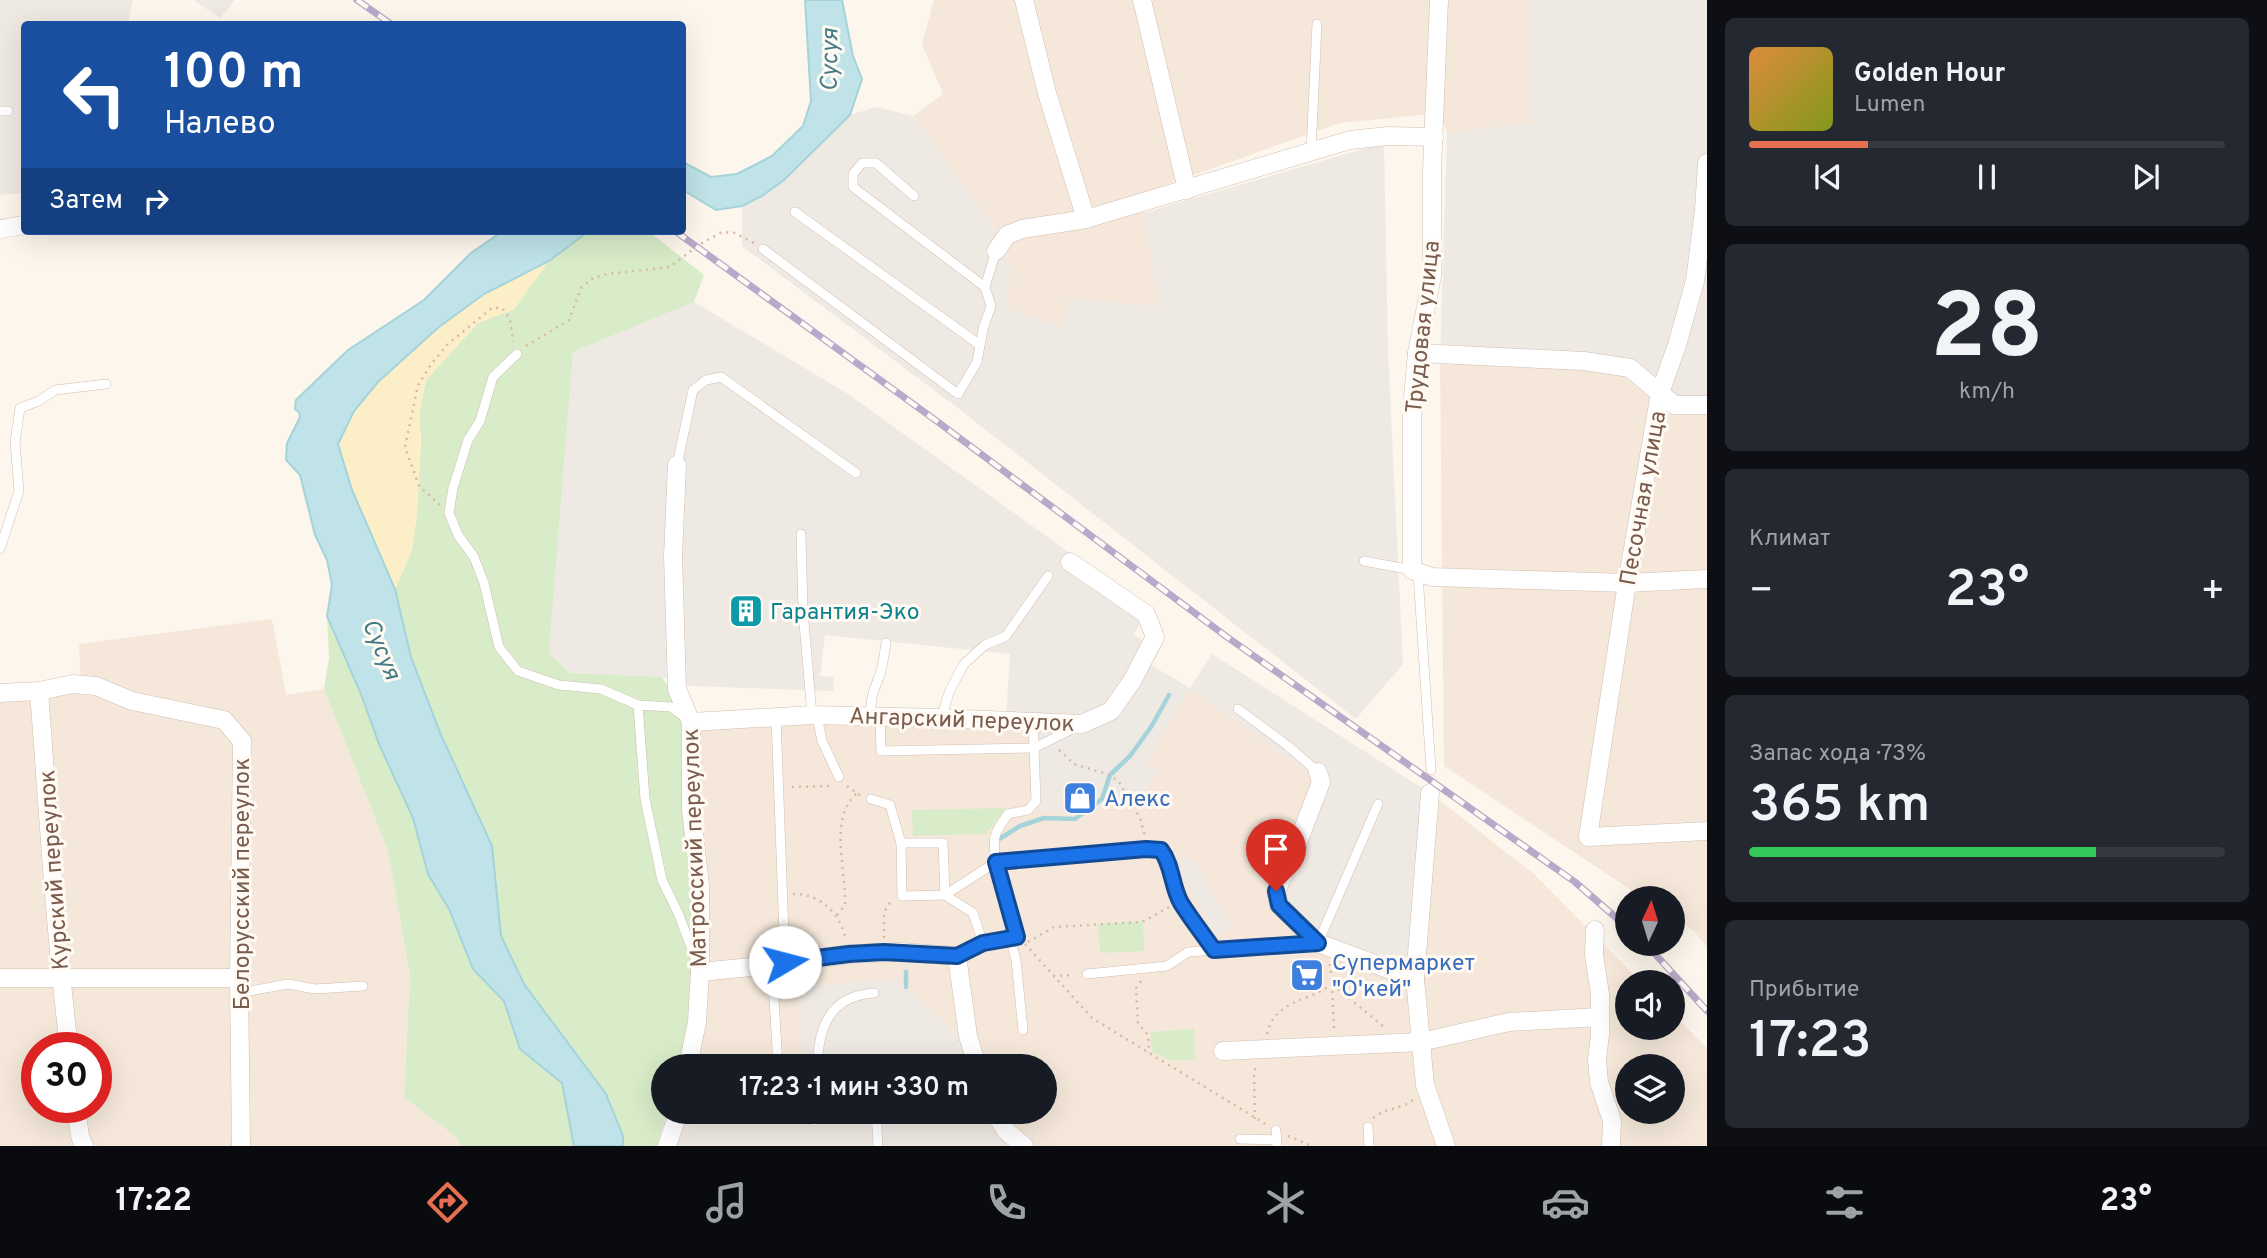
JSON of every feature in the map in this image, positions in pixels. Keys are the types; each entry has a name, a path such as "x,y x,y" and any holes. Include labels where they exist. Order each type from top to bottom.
{"street":[{"path":"1024,0 1047,93 1086,219"},
{"path":"1142,0 1187,190"},
{"name":"Трудовая улица","path":"1415,572 1412,408 1417,353 1432,276 1439,0"},
{"path":"996,251 1007,235 1022,229 1086,219 1350,140 1388,136 1434,137"},
{"name":"Песочная улица","path":"1707,163 1695,281 1660,393 1627,583 1588,837 1707,831"},
{"path":"0,229 21,226"},
{"path":"1417,353 1584,361 1630,368 1674,405 1707,404"},
{"name":"Матросский переулок","path":"677,465 673,556 677,689 691,722 691,810 700,885 700,972 690,1054"},
{"name":"Ангарский переулок","path":"691,722 814,715 1082,724 1111,711 1132,681 1155,637 1146,614 1070,562"},
{"path":"1415,572 1432,577 1627,583 1707,579"},
{"name":"Белорусский переулок","path":"38,691 73,684 96,686 132,701 224,720 242,741 239,985 242,1146"},
{"path":"0,693 38,691"},
{"name":"Курский переулок","path":"38,691 67,1032"},
{"path":"1318,772 1321,782 1276,891 1279,905 1323,946 1415,979"},
{"path":"1430,793 1412,1042 1446,1146"},
{"path":"1595,930 1594,955 1600,994 1599,1082 1612,1121 1611,1146"},
{"path":"700,972 849,954 884,952 957,956 973,1054"},
{"path":"0,978 239,985"},
{"path":"1223,1051 1412,1042 1509,1022 1599,1017"},
{"path":"78,1123 84,1146"},
{"path":"667,1146 675,1124"},
{"path":"1002,1124 1024,1146"}],"lane":[{"path":"1311,152 1317,24"},
{"path":"914,196 876,163 862,163 853,174 853,187 985,287"},
{"path":"795,212 980,345"},
{"path":"763,249 958,394 977,362 991,306 985,287 996,251"},
{"path":"517,354 492,377 480,421 468,440 453,488 449,513 458,535 474,557 484,583 499,647 518,671 559,685 601,689 638,705 671,707 691,722"},
{"path":"677,465 693,390 706,380 721,377 856,473"},
{"path":"0,549 19,491 15,442 20,408 39,401 55,390 106,384"},
{"path":"801,534 803,611 814,715 822,741 839,777"},
{"path":"1364,561 1415,572 1432,770"},
{"path":"941,718 950,690 964,664 985,645 1006,636 1048,576"},
{"path":"886,643 879,677 870,701 876,716 881,751 1034,748 1082,724"},
{"path":"638,705 645,799 662,880 679,915 700,972"},
{"path":"1238,709 1318,772"},
{"path":"776,717 782,894 778,1054"},
{"path":"1023,1030 1016,960 1017,940 993,844 995,832 1008,814 1028,810 1036,801 1034,722"},
{"path":"871,799 890,805 901,843 902,896 945,895 996,862 1161,850 1170,862 1171,876 1180,901 1214,950"},
{"path":"1087,974 1167,966 1188,952 1323,946 1378,804"},
{"path":"901,843 943,843 945,895"},
{"path":"945,895 973,913 983,943"},
{"path":"957,956 983,943 1017,940"},
{"path":"239,985 288,984 315,989 363,986"},
{"path":"818,1054 825,1024 835,1008 857,995 874,993"},
{"path":"877,1124 878,1146"},
{"path":"1368,1127 1369,1146"},
{"path":"1240,1139 1277,1138"}],"path":[{"path":"449,513 419,486 405,447 418,385 448,344 492,307 502,308 510,319 517,354 531,341 552,332 569,320 581,288 593,278 670,267 696,246 722,232 735,233 763,249"},
{"path":"1054,737 1056,747 1074,764 1110,775 1119,782 1144,828 1146,849"},
{"path":"779,787 822,788 832,785 839,777 856,794 871,799"},
{"path":"837,915 845,905 841,833 844,808 856,794"},
{"path":"782,894 813,897 837,915 844,929 849,954"},
{"path":"884,952 884,912 893,899 902,896"},
{"path":"1180,901 1142,922 1054,927 1017,940 1092,1018 1255,1119 1277,1138 1290,1138 1312,1146"},
{"path":"1323,946 1332,984 1334,1045"},
{"path":"1147,968 1147,981 1141,981 1136,988 1138,1023 1149,1035 1149,1053"},
{"path":"1053,976 1087,974"},
{"path":"1332,984 1412,1042"},
{"path":"1368,1127 1371,1119 1385,1109 1405,1106 1425,1085"},
{"path":"1290,1138 1291,1146"}],"shaded area":[{"path":"0,0 133,0 129,21 21,21 21,193 0,195"},
{"path":"194,0 235,0 220,18"},
{"path":"934,0 1527,0 1530,123 1447,133 1441,113 1340,123 1140,194 1160,308 1069,299 1063,328 1007,308 1011,267 996,230 913,116 943,94 922,44"},
{"path":"1527,0 1707,0 1707,413 1628,373 1580,367 1440,361 1447,133 1530,123"},
{"path":"876,107 913,116 996,230 1011,267 1007,308 1062,327 1069,298 1160,307 1143,213 1384,143 1388,351 1403,664 1356,719 959,409 742,246 742,206 784,180 850,115"},
{"path":"694,302 848,394 1134,599 1141,621 1134,635 1160,651 1151,665 1190,688 1212,654 1430,793 1415,979 1329,949 1279,905 1321,782 1190,689 1145,764 1159,772 1140,798 1099,806 1041,811 1034,722 1006,720 1010,654 825,635 820,676 834,677 833,691 690,686 662,677 570,673 549,653 573,352"},
{"path":"1440,361 1580,367 1628,373 1707,413 1707,948 1695,932 1685,925 1685,886 1625,886 1444,766"},
{"path":"272,619 286,695 324,689 388,851 410,976 404,1097 456,1137 461,1146 0,1146 0,698 81,688 79,644"},
{"path":"1190,688 1321,782 1430,793 1534,874 1629,970 1615,970 1615,1040 1685,1040 1685,1026 1707,1048 1707,1146 989,1146 983,1124 1057,1124 1057,1054 963,1054 956,1034 801,987 801,1054 682,1054 691,722 1033,721 1041,811 1099,806 1145,765"},
{"path":"1192,857 1232,926 1217,935 1182,875 1175,876 1172,861"},
{"path":"897,979 956,1034 963,1054 801,1054 801,987"},
{"path":"663,1124 995,1124 1000,1139 1011,1146 657,1146"}],"green space":[{"path":"584,235 653,235 704,275 694,302 573,352 549,653 570,673 662,677 691,722 700,972 684,1054 651,1054 651,1124 663,1124 657,1146 623,1146 623,1136 606,1094 524,984 501,936 492,846 441,735 411,657 395,589 412,550 421,440 419,414 426,380 478,323 514,309 549,261"},
{"path":"327,616 361,694 379,744 413,818 428,874 449,909 473,969 504,1001 520,1049 562,1083 574,1146 461,1146 456,1137 404,1097 410,976 388,851 324,689 329,658"},
{"path":"1006,808 986,834 913,836 912,810"},
{"path":"1143,921 1144,951 1100,953 1098,924"},
{"path":"1194,1029 1195,1059 1171,1061 1152,1051 1150,1032"}],"sand":[{"path":"549,261 514,309 478,323 426,380 419,414 421,440 412,550 395,589 351,490 338,444 354,411 378,382 439,327 484,294"}],"water":[{"name":"Сусуя","path":"805,0 842,0 853,56 862,79 850,115 784,180 742,206 716,210 686,192 686,164 711,177 737,174 772,156 803,126 811,101"},
{"name":"Сусуя","path":"497,235 584,235 549,261 484,294 439,327 378,382 354,411 338,444 352,490 395,589 411,657 441,735 492,846 501,936 524,984 606,1094 623,1136 623,1146 574,1146 562,1083 520,1049 504,1001 473,969 449,909 428,874 413,818 379,744 361,694 327,616 332,585 327,560 315,535 300,475 286,460 287,443 300,417 295,409 296,400 348,350 424,300 471,253"}],"waterway":[{"path":"996,841 1020,826 1044,818 1075,819 1102,799 1110,775 1130,756 1169,695"},
{"path":"906,972 906,987"}],"railway":[{"path":"357,0 387,21"},
{"path":"681,235 1227,637 1575,882 1615,917"},
{"path":"1657,956 1707,1011"}],"place":[{"name":"Гарантия-Эко","path":"746,611"},
{"name":"Алекс","path":"1080,798"},
{"name":"Супермаркет \"О'кей\"","path":"1307,975"}],"route":[{"path":"785,962 884,952 957,956 983,943 1017,937 996,862 1161,850 1170,862 1171,876 1180,901 1214,950 1318,943 1279,905 1276,891"}]}
